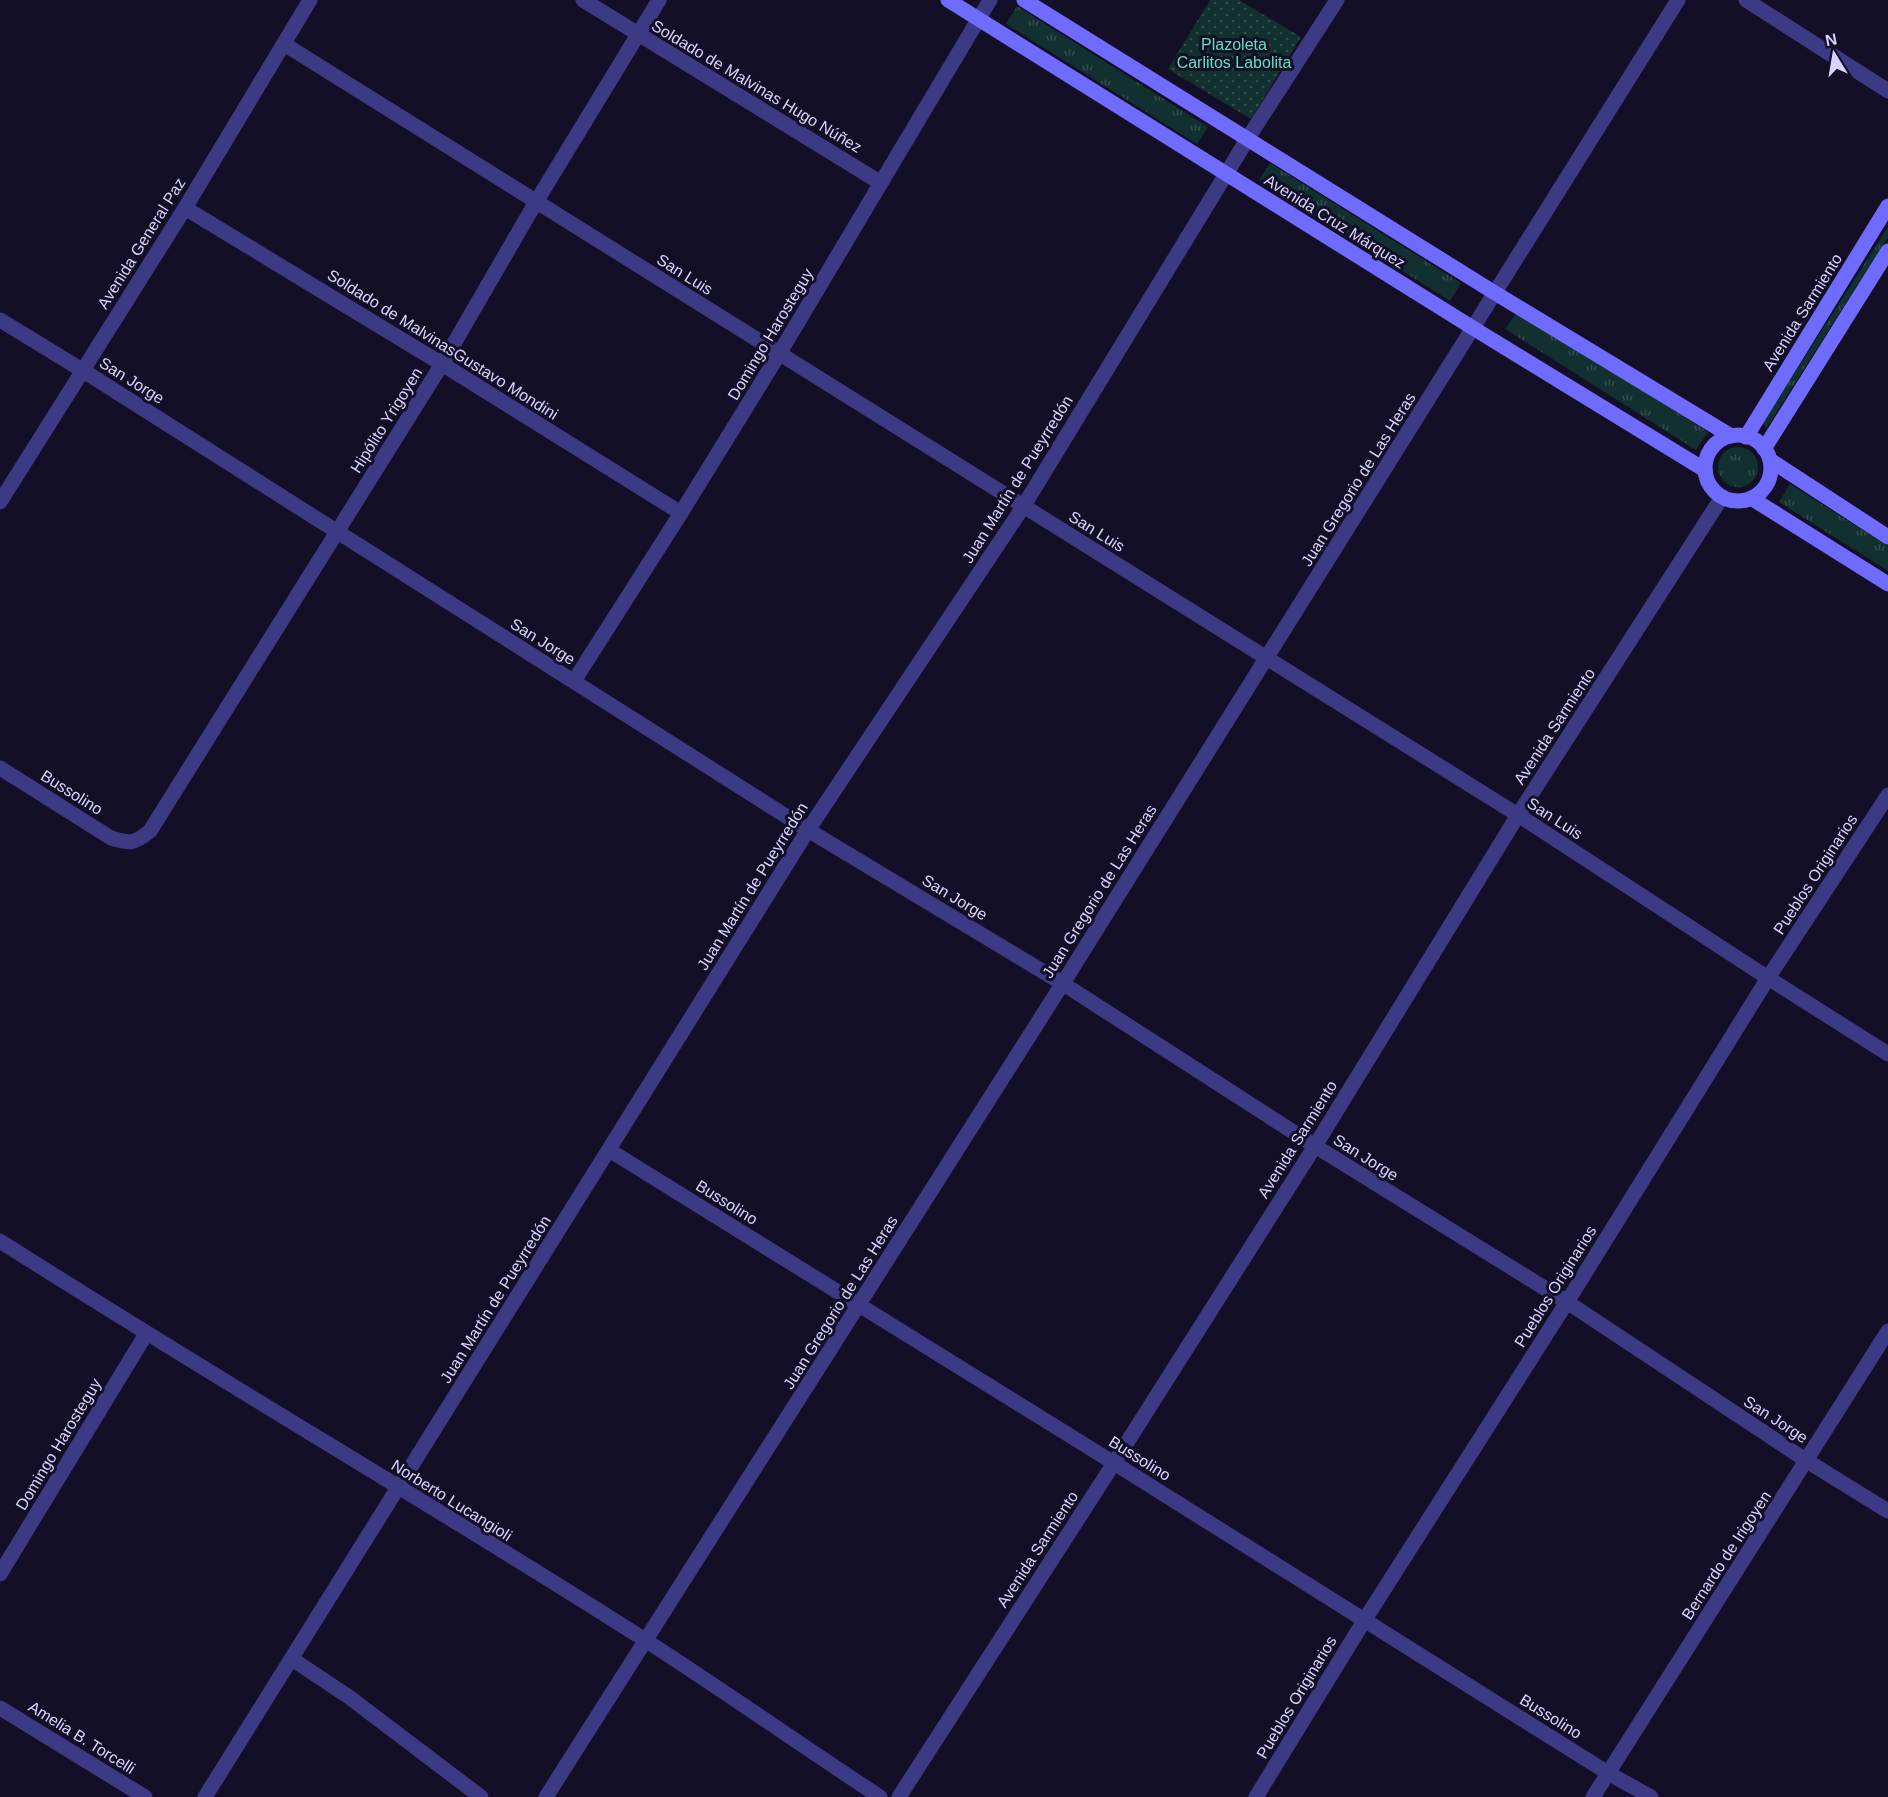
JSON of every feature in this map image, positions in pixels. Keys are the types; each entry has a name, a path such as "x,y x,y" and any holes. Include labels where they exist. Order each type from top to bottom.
{"main road":[{"name":"Avenida Cruz Márquez","path":"948,0 1705,470"},
{"name":"Avenida Cruz Márquez","path":"1024,0 1495,293 1739,437"},
{"name":"Avenida Sarmiento","path":"1739,437 1888,206"},
{"path":"1888,251 1767,454 1771,470 1765,486 1751,498 1733,501 1722,497 1710,486 1705,470 1709,452 1722,439 1739,437 1759,443 1767,454 1888,537"},
{"path":"1751,498 1888,584"}],"street":[{"name":"Avenida General Paz","path":"0,502 185,208 310,0"},
{"name":"Soldado de Malvinas Hugo Núñez","path":"583,0 881,183"},
{"name":"Hipólito Yrigoyen","path":"127,843 140,839 150,831 442,364 536,202 659,0"},
{"name":"Domingo Harosteguy","path":"574,681 779,354 990,0"},
{"name":"Juan Martín de Pueyrredón","path":"206,1797 808,830 1023,507 1248,138 1337,0"},
{"name":"Juan Gregorio de Las Heras","path":"546,1797 1268,659 1678,0"},
{"path":"1746,0 1888,91"},
{"name":"San Luis","path":"284,44 1518,815 1888,1054"},
{"name":"Soldado de MalvinasGustavo Mondini","path":"185,208 681,513"},
{"name":"San Jorge","path":"0,320 808,830 1062,982 1315,1146 1567,1302 1807,1461 1888,1511"},
{"name":"Avenida Sarmiento","path":"899,1797 1315,1146 1518,815 1722,497"},
{"name":"Bussolino","path":"0,768 111,838 127,843"},
{"name":"Pueblos Originarios","path":"1256,1797 1768,978 1888,795"},
{"name":"Bussolino","path":"609,1150 1608,1773 1651,1797"},
{"name":"Norberto Lucangioli","path":"0,1241 146,1334 646,1641 880,1797"},
{"name":"Bernardo de Irigoyen","path":"1593,1797 1888,1331"},
{"name":"Domingo Harosteguy","path":"0,1574 146,1334"},
{"path":"292,1659 349,1697 481,1797"},
{"name":"Amelia B. Torcelli","path":"0,1708 145,1797"}],"green space":[{"name":"Plazoleta Carlitos Labolita","path":"1210,0 1239,0 1301,37 1251,119 1168,69"},
{"path":"1017,6 1208,127 1197,144 1006,24"},
{"path":"1270,163 1461,283 1450,301 1259,180"},
{"path":"1888,227 1888,237 1767,427 1762,424"},
{"path":"1517,312 1708,432 1696,450 1505,329"},
{"path":"1738,447 1746,448 1752,453 1757,459 1757,475 1752,481 1746,486 1738,487 1730,486 1724,481 1719,475 1718,467 1719,459 1724,453 1730,448"},
{"path":"1790,484 1888,546 1888,571 1779,502"}]}
